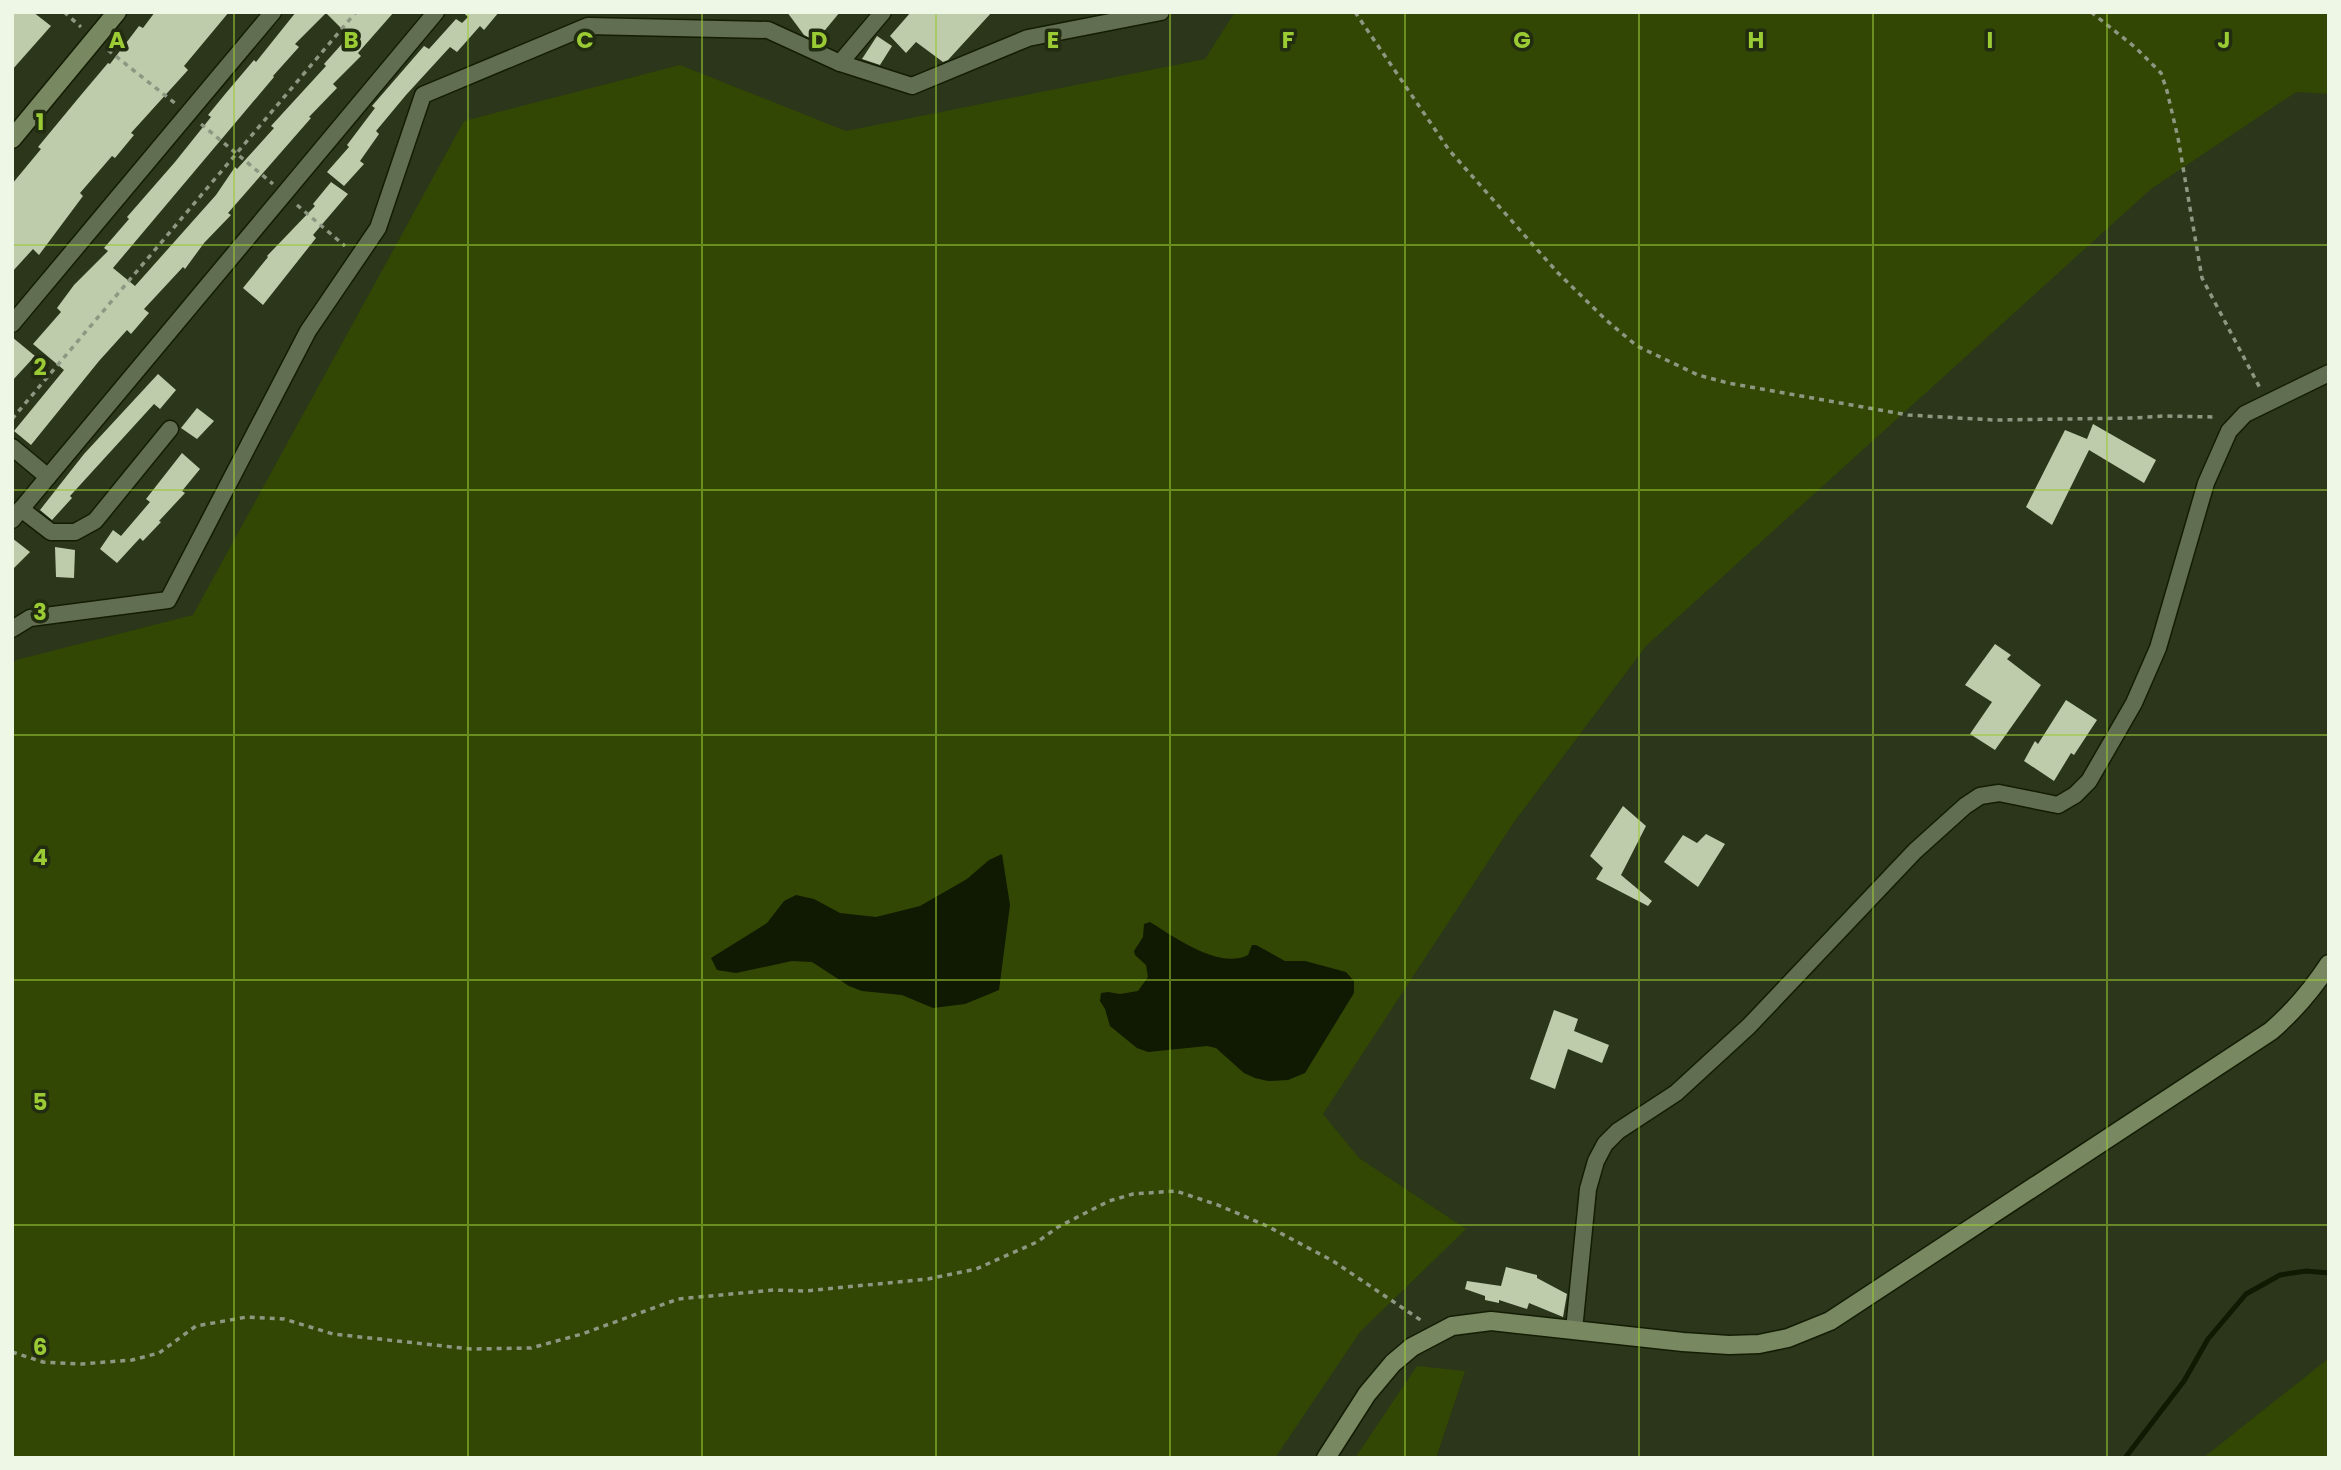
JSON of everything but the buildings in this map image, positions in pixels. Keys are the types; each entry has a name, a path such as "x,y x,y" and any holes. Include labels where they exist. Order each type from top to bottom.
{"street":[{"path":"12,139 117,12"},
{"path":"12,324 273,12"},
{"path":"170,429 95,521 75,532 51,532 17,514 436,12"},
{"path":"840,64 883,12"},
{"path":"12,629 30,618 168,600 309,331 378,228 423,95 588,26 768,30 840,64 912,86 1028,38 1160,12"},
{"path":"1574,1331 1588,1189 1596,1161 1605,1144 1618,1131 1676,1093 1749,1026 1915,851 1965,806 1980,796 1999,793 2057,805 2075,795 2089,781 2134,703 2158,648 2206,483 2229,431 2245,414 2329,373"},
{"path":"12,447 48,477"},
{"path":"1326,1458 1367,1394 1393,1363 1412,1347 1452,1326 1491,1321 1683,1342 1759,1344 1788,1338 1830,1321 2271,1031 2314,988 2329,964"}],"path":[{"path":"64,12 348,248"},
{"path":"12,419 356,12"},
{"path":"1355,12 1449,150 1558,273 1605,320 1637,346 1698,375 1728,383 1908,415 1994,420 2212,416 2236,421"},
{"path":"2091,12 2136,48 2161,73 2168,91 2178,138 2202,278 2267,403"},
{"path":"12,1352 43,1362 81,1364 132,1360 159,1353 196,1326 247,1317 284,1319 333,1334 471,1349 531,1348 582,1334 678,1300 928,1279 976,1269 1037,1242 1058,1227 1109,1200 1133,1194 1175,1191 1218,1205 1267,1226 1333,1261 1438,1332"}],"green space":[{"path":"1235,12 2329,12 2329,94 2296,92 2151,189 1646,646 1514,822 1323,1114 1359,1158 1466,1229 1360,1332 1275,1458 12,1458 12,664 16,660 193,615 464,121 680,65 846,131 1205,59"},
{"path":"2329,1358 2329,1458 2203,1458"},
{"path":"1417,1366 1465,1371 1436,1458 1355,1458"}],"shaded area":[{"path":"1002,854 1010,905 999,990 965,1004 933,1008 902,995 862,991 849,986 812,962 792,961 736,973 717,970 711,958 767,923 784,901 796,895 814,899 840,913 876,917 920,906 967,879 989,860"},
{"path":"1150,922 1184,943 1211,955 1237,959 1248,955 1252,945 1256,945 1285,961 1305,961 1346,972 1354,981 1354,993 1305,1073 1288,1080 1268,1081 1255,1078 1244,1073 1216,1048 1207,1046 1148,1052 1137,1048 1110,1026 1100,1001 1101,993 1138,991 1148,977 1146,965 1134,951 1143,937 1144,924"}],"waterway":[{"path":"2125,1458 2184,1381 2208,1339 2246,1294 2280,1275 2306,1271 2329,1273"}]}
